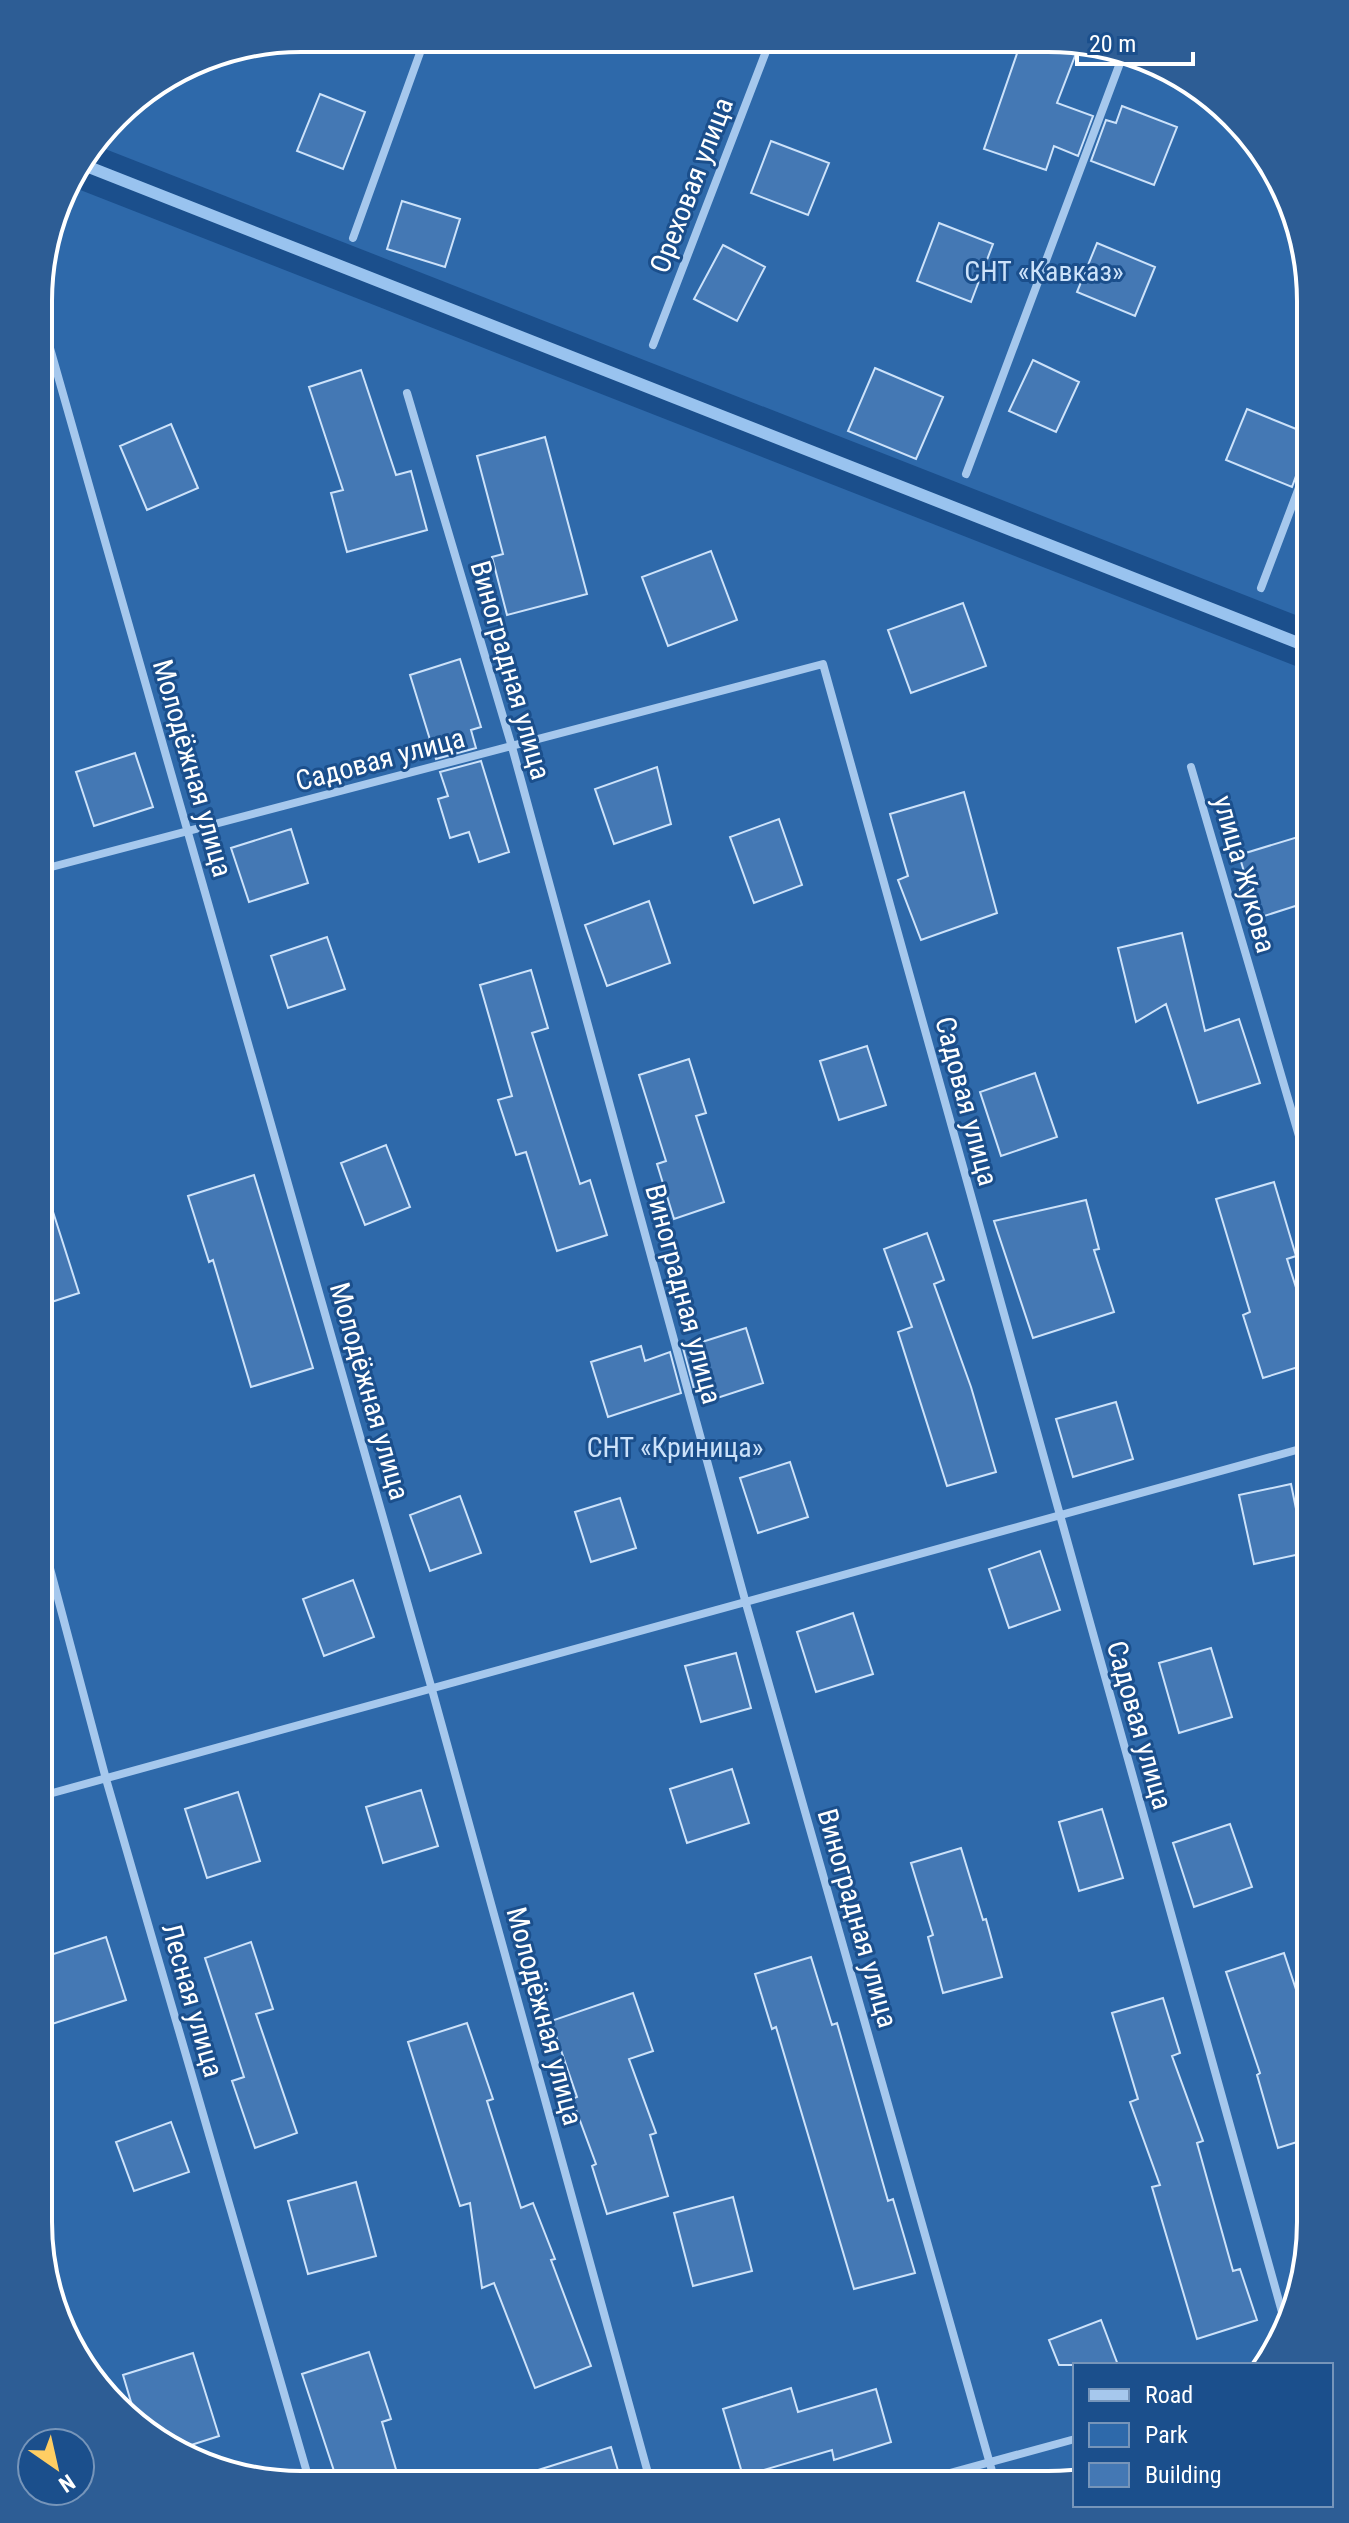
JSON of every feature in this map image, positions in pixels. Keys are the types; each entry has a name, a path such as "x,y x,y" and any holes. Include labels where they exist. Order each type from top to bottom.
{"street":[{"path":"353,238 420,52"},
{"name":"Ореховая улица","path":"653,345 766,52"},
{"path":"966,474 1120,63"},
{"name":"Молодёжная улица","path":"52,355 431,1686 647,2471"},
{"name":"Виноградная улица","path":"407,393 512,747 745,1600 992,2471"},
{"path":"1261,588 1297,493"},
{"name":"Садовая улица","path":"52,867 823,664 1281,2309"},
{"name":"улица Жукова","path":"1191,767 1297,1128"},
{"path":"52,1793 431,1686 1296,1450"},
{"name":"Лесная улица","path":"52,1576 106,1779 307,2471"},
{"path":"957,2471 1073,2440"}],"green space":[{"name":"СНТ «Кавказ»","path":"1048,52 1081,54 1128,65 1186,94 1235,137 1255,163 1284,221 1295,268 1297,301 1297,615 105,149 137,114 163,94 221,65 268,54"},
{"name":"СНТ «Криница»","path":"79,189 1297,666 1296,2238 1292,2271 1284,2302 1253,2363 1073,2363 1073,2469 268,2469 237,2463 206,2452 176,2438 149,2420 103,2374 78,2332 65,2302 57,2271 52,2222 52,301 60,237"}],"building":[{"path":"1018,52 1076,54 1057,103 1093,116 1078,156 1054,146 1046,170 984,149"},
{"path":"320,94 365,112 343,169 297,151"},
{"path":"1122,106 1177,127 1154,185 1091,161 1106,120 1116,123"},
{"path":"771,141 829,163 808,215 751,193"},
{"path":"402,201 460,219 445,267 387,249"},
{"path":"939,223 993,244 971,302 917,281"},
{"path":"1097,243 1155,267 1135,316 1077,292"},
{"path":"723,245 765,267 737,321 694,299"},
{"path":"1033,360 1079,382 1056,432 1009,411"},
{"path":"875,368 943,397 916,459 848,431"},
{"path":"361,370 396,475 411,471 427,530 347,552 331,493 343,490 309,387"},
{"path":"1247,409 1297,429 1297,473 1292,487 1226,460"},
{"path":"171,424 198,488 147,510 120,446"},
{"path":"545,437 587,594 507,615 492,557 503,554 477,456"},
{"path":"711,551 737,620 668,646 642,577"},
{"path":"963,603 986,666 911,693 888,630"},
{"path":"460,659 481,727 471,730 476,748 436,759 410,675"},
{"path":"135,753 153,807 94,826 76,772"},
{"path":"481,761 509,852 479,862 469,832 450,838 438,799 448,796 440,772"},
{"path":"657,767 671,824 614,844 595,789"},
{"path":"964,792 997,913 921,940 898,880 908,876 890,814"},
{"path":"779,819 802,885 754,903 730,837"},
{"path":"291,829 308,883 249,902 231,848"},
{"path":"1297,837 1297,906 1258,918 1239,855"},
{"path":"649,901 670,963 607,986 585,925"},
{"path":"1182,933 1205,1031 1239,1019 1260,1083 1198,1103 1166,1004 1136,1022 1118,948"},
{"path":"327,937 345,989 288,1008 271,956"},
{"path":"531,970 548,1028 532,1033 580,1184 590,1180 607,1235 557,1251 526,1152 516,1155 498,1100 512,1096 480,985"},
{"path":"867,1046 886,1105 839,1120 820,1061"},
{"path":"689,1059 706,1113 696,1116 724,1202 674,1219 657,1164 666,1161 639,1075"},
{"path":"1035,1073 1057,1137 1001,1156 980,1092"},
{"path":"386,1145 410,1207 365,1225 341,1163"},
{"path":"254,1175 313,1368 251,1387 213,1260 209,1262 188,1196"},
{"path":"1274,1182 1296,1256 1287,1259 1296,1289 1296,1368 1263,1378 1243,1315 1250,1312 1216,1199"},
{"path":"1086,1200 1099,1249 1094,1250 1114,1312 1033,1338 994,1221"},
{"path":"52,1209 79,1293 52,1302"},
{"path":"927,1233 944,1280 934,1284 971,1387 996,1472 947,1486 898,1332 912,1327 884,1249"},
{"path":"746,1328 763,1383 714,1399 709,1384 694,1389 683,1348"},
{"path":"641,1346 645,1361 670,1352 681,1393 608,1417 591,1362"},
{"path":"1116,1402 1133,1459 1073,1477 1056,1419"},
{"path":"790,1462 808,1517 758,1533 740,1478"},
{"path":"1291,1484 1296,1510 1296,1555 1254,1564 1239,1495"},
{"path":"460,1496 481,1553 430,1571 410,1515"},
{"path":"620,1498 636,1548 591,1562 575,1512"},
{"path":"1040,1551 1060,1610 1009,1628 989,1569"},
{"path":"353,1580 374,1637 324,1656 303,1599"},
{"path":"853,1613 873,1674 816,1692 797,1632"},
{"path":"1211,1648 1232,1717 1179,1733 1159,1663"},
{"path":"736,1653 751,1708 701,1722 685,1666"},
{"path":"732,1769 749,1823 687,1843 670,1789"},
{"path":"421,1790 438,1846 383,1863 366,1807"},
{"path":"238,1792 260,1861 207,1878 185,1809"},
{"path":"1102,1809 1123,1878 1079,1891 1059,1822"},
{"path":"1230,1824 1252,1887 1194,1907 1173,1843"},
{"path":"961,1848 1002,1977 943,1993 928,1937 933,1935 911,1863"},
{"path":"106,1937 126,2000 52,2024 52,1954"},
{"path":"251,1942 273,2009 256,2014 297,2133 255,2148 232,2081 244,2077 205,1958"},
{"path":"1284,1953 1296,1990 1296,2142 1278,2148 1257,2075 1260,2073 1226,1972"},
{"path":"811,1957 832,2025 837,2023 888,2201 893,2199 915,2273 854,2289 776,2027 772,2029 755,1974"},
{"path":"633,1993 653,2051 629,2059 656,2133 650,2135 668,2196 607,2214 592,2166 596,2164 572,2099 577,2097 551,2021"},
{"path":"1163,1998 1180,2053 1172,2056 1203,2141 1197,2143 1233,2271 1240,2269 1257,2320 1197,2339 1152,2187 1160,2185 1130,2102 1138,2099 1112,2013"},
{"path":"467,2023 493,2099 487,2101 521,2208 533,2203 591,2366 535,2388 494,2283 482,2288 470,2203 460,2206 408,2042"},
{"path":"171,2122 189,2172 134,2191 116,2142"},
{"path":"356,2182 376,2256 308,2274 288,2201"},
{"path":"733,2197 752,2271 693,2286 674,2213"},
{"path":"1101,2320 1117,2363 1059,2365 1049,2340"},
{"path":"369,2352 391,2419 382,2422 396,2471 334,2471 302,2374"},
{"path":"193,2353 219,2436 191,2445 176,2438 132,2404 123,2375"},
{"path":"791,2388 798,2412 876,2389 891,2442 834,2460 832,2450 760,2471 742,2471 723,2409"},
{"path":"611,2447 618,2471 535,2471"}],"waterway":[{"path":"91,168 1297,642"}]}
